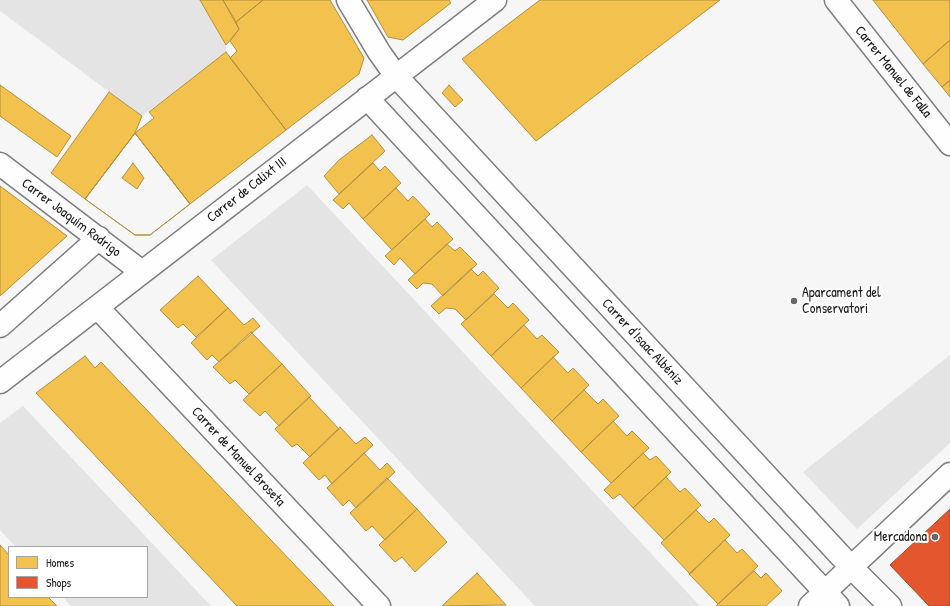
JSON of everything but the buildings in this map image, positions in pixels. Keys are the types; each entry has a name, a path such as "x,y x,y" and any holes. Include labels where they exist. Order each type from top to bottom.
{"street":[{"name":"Carrer d'Isaac Albéniz","path":"348,0 379,52 396,76 851,567 890,606"},
{"name":"Carrer de Calixt III","path":"0,382 98,308 142,272 495,0"},
{"name":"Carrer Manuel de Falla","path":"836,0 950,144"},
{"path":"367,98 824,601 851,567 950,474"},
{"name":"Carrer Joaquím Rodrigo","path":"0,164 142,272"},
{"path":"0,326 99,238"},
{"name":"Carrer de Manuel Broseta","path":"98,308 378,606"}],"shaded area":[{"path":"0,0 200,0 226,45 226,52 142,116 0,11"},
{"path":"307,185 700,606 535,606 211,260"},
{"path":"950,355 950,443 857,529 803,472"},
{"path":"23,406 211,606 71,606 64,598 148,598 148,546 15,546 0,530 0,423"}],"place":[{"name":"Aparcament del Conservatori","path":"794,301"},
{"name":"Mercadona","path":"935,537"}]}
